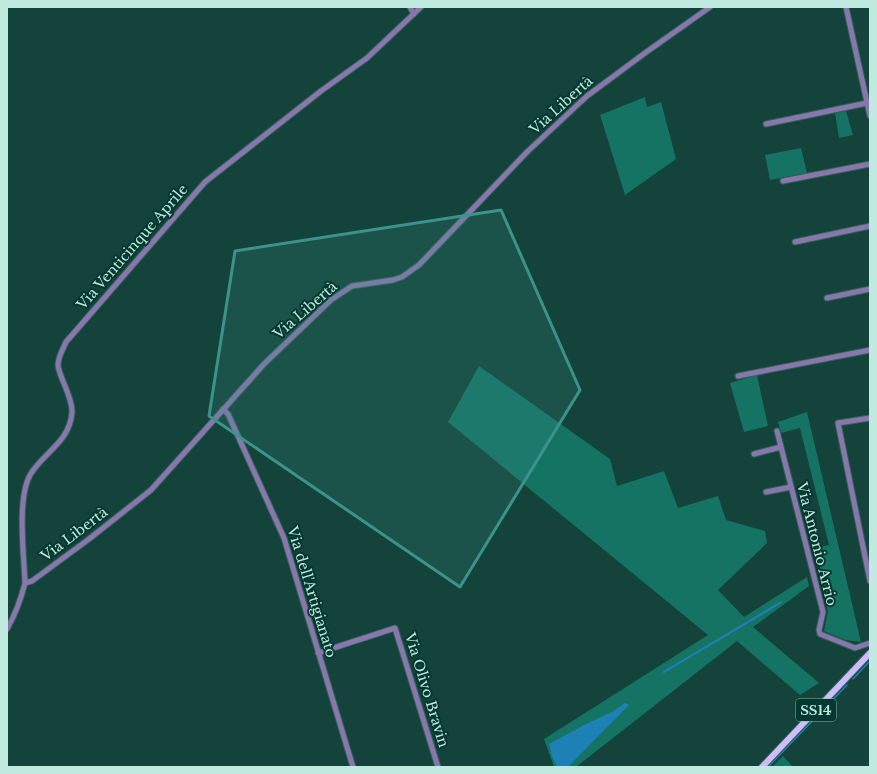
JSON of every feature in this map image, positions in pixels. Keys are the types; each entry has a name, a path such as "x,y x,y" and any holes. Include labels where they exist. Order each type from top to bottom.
{"main road":[{"name":"SS14","path":"762,767 870,653"}],"street":[{"path":"410,7 414,14"},
{"name":"Via Venticinque Aprile","path":"7,629 22,595 25,583 22,506 25,487 31,472 64,436 69,425 72,411 58,365 66,342 205,182 321,91 366,58 421,7"},
{"name":"Via Libertà","path":"25,583 32,581 89,540 151,490 264,364 331,300 352,286 393,280 402,277 419,265 527,152 587,96 710,7"},
{"path":"846,7 870,116"},
{"path":"766,124 867,103"},
{"path":"783,181 870,164"},
{"path":"795,242 870,226"},
{"path":"827,298 870,289"},
{"path":"738,376 870,350"},
{"name":"Via dell'Artigianato","path":"223,409 228,414 284,538 353,767"},
{"path":"870,418 838,423 870,581"},
{"name":"Via Antonio Arrio","path":"777,431 823,612 818,630 820,634 855,648 870,643"},
{"path":"754,454 781,447"},
{"path":"766,492 791,487"},
{"name":"Via Olivo Bravin","path":"318,653 395,628 438,767"}],"highlighted area":[{"path":"501,210 580,390 460,587 209,416 235,251"}],"green space":[{"path":"645,97 647,107 661,102 676,159 625,195 600,115"},
{"path":"846,111 853,135 839,138 835,113"},
{"path":"801,148 807,173 770,180 765,155"},
{"path":"479,366 610,459 617,486 664,471 678,508 718,496 726,520 765,531 767,543 718,590 744,617 807,577 809,586 753,627 819,683 800,695 737,641 576,767 554,767 544,739 708,635 448,422"},
{"path":"757,375 768,426 744,432 730,383"},
{"path":"807,412 861,642 845,640 824,631 828,611 819,579 822,578 815,548 829,545 800,428 781,433 778,422"},
{"path":"783,756 793,767 772,767"}],"water":[{"path":"781,601 782,603 664,673 662,672"},
{"path":"625,703 629,705 568,767 557,767 549,744 612,712"}],"waterway":[{"path":"853,679 870,661"},
{"path":"768,767 847,685"}]}
